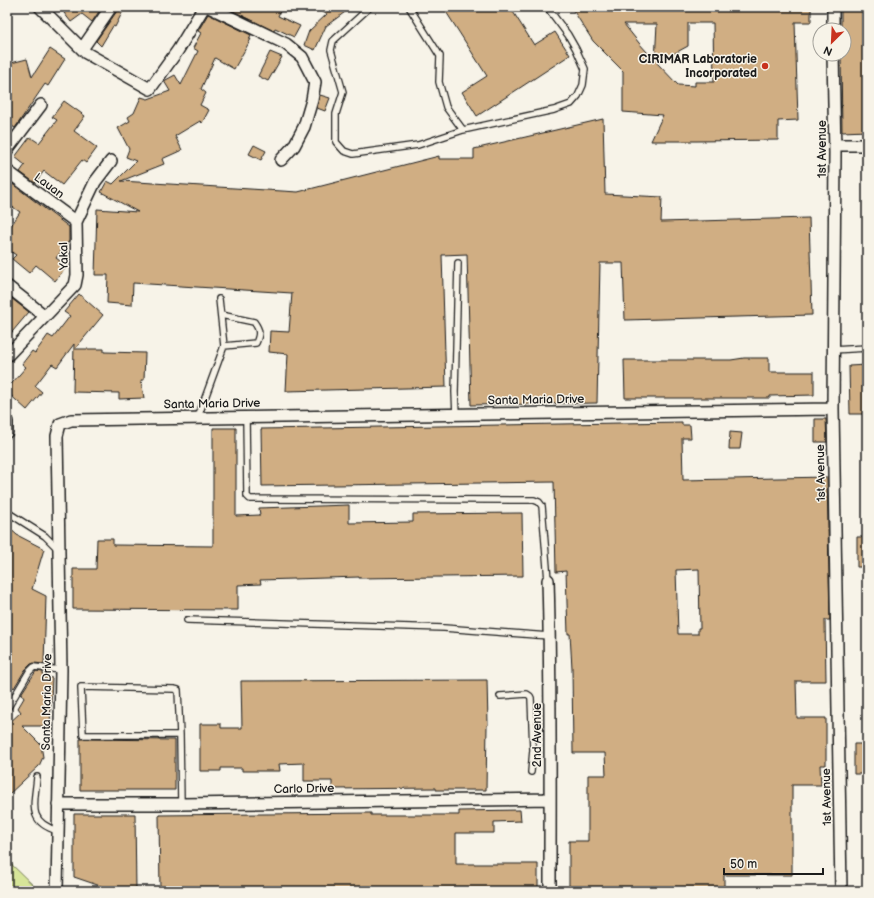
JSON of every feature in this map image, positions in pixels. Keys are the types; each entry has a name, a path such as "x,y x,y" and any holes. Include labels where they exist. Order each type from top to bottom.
{"street":[{"path":"40,7 86,53 150,89 178,50 204,7"},
{"path":"82,49 111,7"},
{"path":"209,7 286,44 302,57 315,82 312,100 304,127 294,146 281,160"},
{"path":"832,7 833,22"},
{"name":"1st Avenue","path":"833,62 835,146 833,409 842,891"},
{"path":"7,150 41,105"},
{"path":"835,146 867,145"},
{"name":"Yakal","path":"7,356 75,285 77,275 76,222 95,182 111,161"},
{"name":"Lauan","path":"7,171 76,222"},
{"path":"7,286 45,316"},
{"name":"Santa Maria Drive","path":"57,891 61,670 57,436 60,424 71,420 198,417 456,415 833,409"},
{"path":"7,422 7,432"},
{"name":"2nd Avenue","path":"548,580 550,636 550,891"},
{"name":"Carlo Drive","path":"58,804 181,804 550,799"}],"lane":[{"path":"370,7 333,41 331,50 343,92 336,114 336,142 344,151 354,154 418,145 463,130 554,110 571,104 578,96 583,85 585,69 568,35 547,7"},
{"path":"409,7 440,56 439,82 446,108 463,130"},
{"path":"456,415 455,392 458,263"},
{"path":"198,417 224,346 219,299"},
{"path":"221,314 254,322 259,328 259,335 256,343 224,346"},
{"path":"833,350 867,348"},
{"path":"246,417 247,496 250,499 534,500 539,502 542,506 548,580"},
{"path":"7,512 44,536 58,549"},
{"path":"187,620 444,628 550,636"},
{"path":"7,709 29,672 34,667 61,670"},
{"path":"180,735 83,735 81,687 178,690 180,735 181,804"},
{"path":"500,696 527,694 532,698 533,750 531,772"},
{"path":"37,777 34,813 40,823 46,828 58,831"}],"green space":[{"path":"7,860 37,889 50,888 50,891 7,891"}],"building":[{"path":"72,7 102,7 92,22 82,14 71,22 64,13"},
{"path":"118,7 125,7 115,27 113,26 101,46 96,41 117,11"},
{"path":"225,7 282,7 278,16 300,26 294,37 275,28 274,31"},
{"path":"311,7 352,7 326,26 315,50 304,45 309,31 327,14"},
{"path":"443,7 510,7 534,45 555,32 570,55 477,116 462,92 487,76"},
{"path":"571,7 811,7 811,22 795,22 798,120 778,121 778,140 651,141 663,115 623,112 623,71 593,41","holes":["688,23 713,23 714,82 695,82 695,86 678,85 657,63 688,46","624,24 657,24 655,61 639,43"]},
{"path":"841,7 867,7 867,131 842,132 841,62 852,62 852,22 841,22"},
{"path":"208,14 251,35 249,39 251,39 234,69 215,58 201,89 206,93 200,105 209,110 202,123 200,121 175,136 182,150 162,159 164,164 121,181 298,192 439,156 439,159 474,159 474,149 603,119 605,194 662,197 661,222 809,218 812,315 625,320 623,263 600,263 597,403 471,405 467,254 442,255 446,387 286,391 288,354 269,352 270,331 289,332 292,293 133,283 132,305 107,303 108,275 95,275 97,209 138,212 101,192 107,181 113,184 136,161 126,157 129,149 118,128 130,121 128,117 134,113 141,97 148,99 170,91 164,81 175,75 181,85 198,51 193,48 201,33 198,31"},
{"path":"50,49 65,59 48,86 45,84 15,128 7,123 7,64 27,59 32,77"},
{"path":"270,52 282,57 268,81 258,76"},
{"path":"320,95 330,98 325,111 317,108"},
{"path":"64,101 85,116 74,131 97,148 86,163 82,160 62,185 44,171 35,183 20,172 25,165 15,157 30,137 39,143 57,120 52,117"},
{"path":"254,145 266,151 261,160 249,154"},
{"path":"11,183 69,227 69,241 56,258 67,266 55,281 36,265 29,273 12,259 16,255 7,249 7,232 20,212 7,203 7,188"},
{"path":"79,294 103,315 75,349 104,349 104,352 145,353 144,380 141,380 144,398 119,399 119,393 73,392 74,344 57,367 52,364 35,386 42,392 27,410 7,392 7,389 26,367 22,364 32,351 35,353 48,335 53,338 70,316 64,312"},
{"path":"7,295 29,312 7,338"},
{"path":"744,358 769,358 769,372 814,372 814,395 770,396 770,398 625,398 624,360 731,360"},
{"path":"867,365 867,414 850,414 849,366"},
{"path":"815,419 826,419 827,442 815,442"},
{"path":"682,422 682,425 690,425 691,438 682,438 683,480 827,477 830,620 825,620 826,681 796,681 797,718 826,718 826,765 820,765 821,785 792,785 792,875 724,875 724,891 569,891 569,841 588,841 588,775 606,775 605,753 573,753 572,668 570,634 568,634 566,571 556,572 554,482 262,486 261,429","holes":["699,569 700,628 698,628 698,634 678,634 676,570"]},
{"path":"213,428 236,428 236,516 260,515 259,508 349,505 349,523 413,522 413,514 522,513 523,576 359,577 260,580 261,584 238,585 238,610 73,609 73,569 96,569 97,539 113,539 113,545 213,546"},
{"path":"730,432 742,433 740,449 729,449"},
{"path":"7,526 17,535 44,549 32,589 46,596 44,664 31,664 25,670 14,688 7,681"},
{"path":"857,537 867,537 867,567 857,567"},
{"path":"36,671 43,672 43,677 52,678 50,726 22,726 41,745 43,757 39,766 7,796 7,725 21,712 18,708 24,698 21,694"},
{"path":"487,680 488,725 486,790 436,790 436,788 332,789 332,781 304,781 304,763 279,764 280,771 242,771 242,768 221,768 221,771 200,771 200,724 221,724 221,728 242,728 241,681"},
{"path":"80,739 175,740 175,790 80,790"},
{"path":"854,744 867,744 867,774 854,774"},
{"path":"520,810 521,821 494,822 494,833 456,833 456,864 538,864 538,891 160,891 159,815 371,813 371,815 459,815 459,811"},
{"path":"74,814 135,814 136,891 115,891 74,877"}],"place":[{"name":"CIRIMAR Laboratorie Incorporated","path":"765,66"}]}
